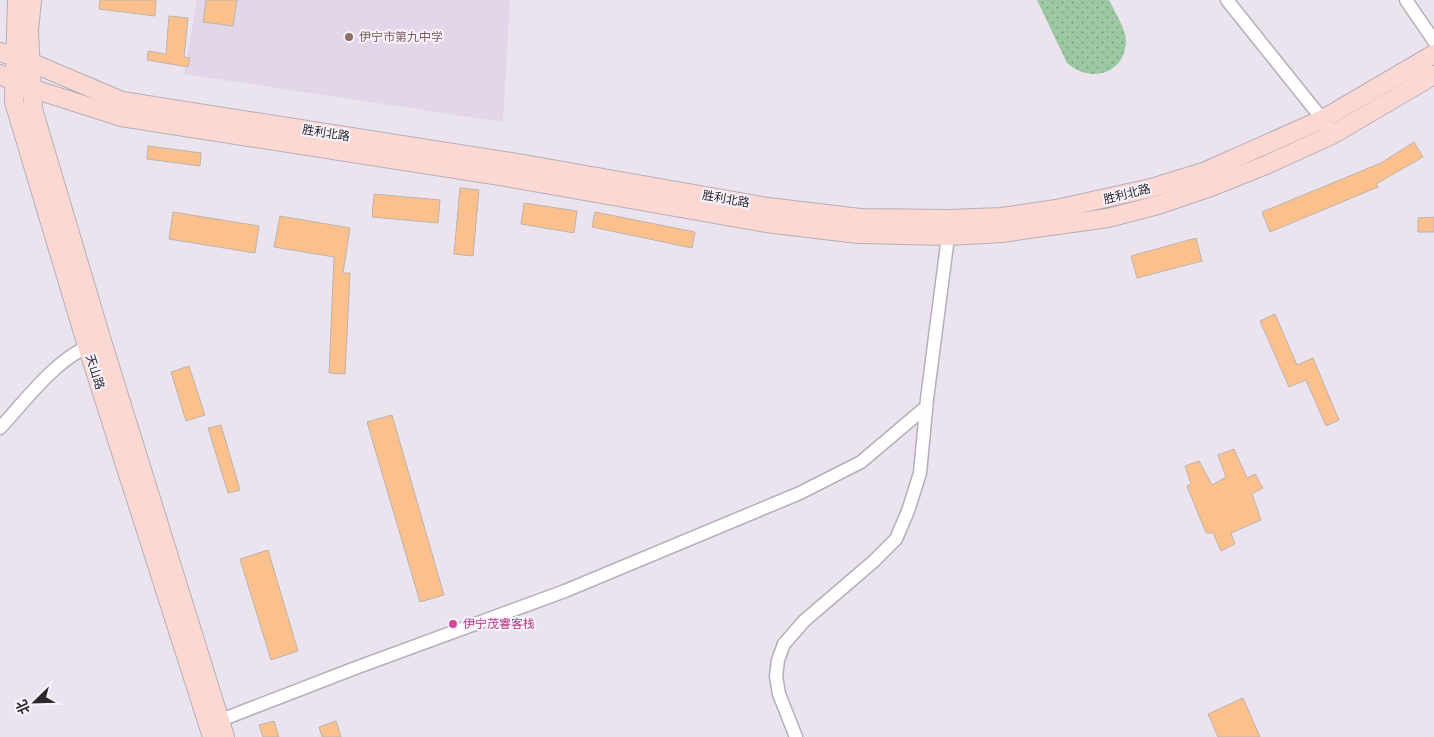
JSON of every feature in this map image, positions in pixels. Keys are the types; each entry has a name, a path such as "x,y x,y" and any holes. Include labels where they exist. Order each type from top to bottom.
{"main road":[{"name":"天山路","path":"16,0 15,57 32,88 33,109 95,344"},
{"name":"天山路","path":"32,0 29,31 15,57 7,78 95,344 216,730"},
{"name":"胜利北路","path":"7,78 121,117 512,178 766,223 858,234 949,228 1002,216 1056,210 1152,188 1206,171 1323,119 1434,54"},
{"name":"胜利北路","path":"15,57 122,101 511,162 768,207 1002,233 1108,218 1158,205 1211,187 1332,135 1434,75"}],"street":[{"path":"1227,0 1323,119 1332,135"},
{"path":"1406,0 1434,42"},
{"path":"796,737 780,694 776,676 778,660 784,644 804,621 874,561 896,539 908,511 920,473 926,407 949,228"},
{"path":"0,428 61,362 95,344"},
{"path":"216,730 358,667 565,591 800,494 861,462 926,407"}],"shaded area":[{"name":"伊宁市第九中学","path":"197,0 510,0 503,122 184,74"}],"green space":[{"path":"1037,0 1109,0 1124,31 1126,40 1120,61 1113,68 1096,74 1086,73 1067,63"}],"building":[{"path":"100,0 156,0 155,16 99,9"},
{"path":"206,0 237,0 233,26 203,22"},
{"path":"169,16 188,18 184,57 190,58 188,67 147,60 148,51 166,54"},
{"path":"1414,142 1423,157 1376,184 1378,187 1270,232 1262,212 1381,163"},
{"path":"148,146 201,153 200,166 147,159"},
{"path":"460,188 479,190 473,256 454,254"},
{"path":"374,194 440,200 438,223 372,217"},
{"path":"524,203 577,211 574,233 521,224"},
{"path":"173,212 259,226 255,253 169,239"},
{"path":"595,212 695,232 692,248 592,227"},
{"path":"280,216 350,228 343,273 350,273 345,374 329,373 334,257 274,247"},
{"path":"1434,217 1434,232 1418,232 1418,218"},
{"path":"1196,238 1202,261 1137,278 1131,256"},
{"path":"1275,314 1297,365 1313,358 1339,420 1326,426 1306,380 1289,387 1260,321"},
{"path":"189,366 205,415 186,421 171,372"},
{"path":"392,415 444,595 420,602 367,422"},
{"path":"221,425 240,490 228,493 208,428"},
{"path":"1234,449 1247,478 1255,474 1263,488 1252,494 1261,520 1231,533 1235,544 1221,551 1213,533 1206,533 1187,486 1191,484 1185,466 1199,461 1212,485 1226,477 1218,455"},
{"path":"268,550 298,651 271,660 240,559"},
{"path":"1243,698 1260,737 1218,737 1208,714"},
{"path":"274,721 279,737 263,737 259,725"},
{"path":"336,721 341,737 322,737 319,727"}],"place":[{"name":"伊宁市第九中学","path":"349,37"},
{"name":"伊宁茂睿客栈","path":"453,624"}]}
